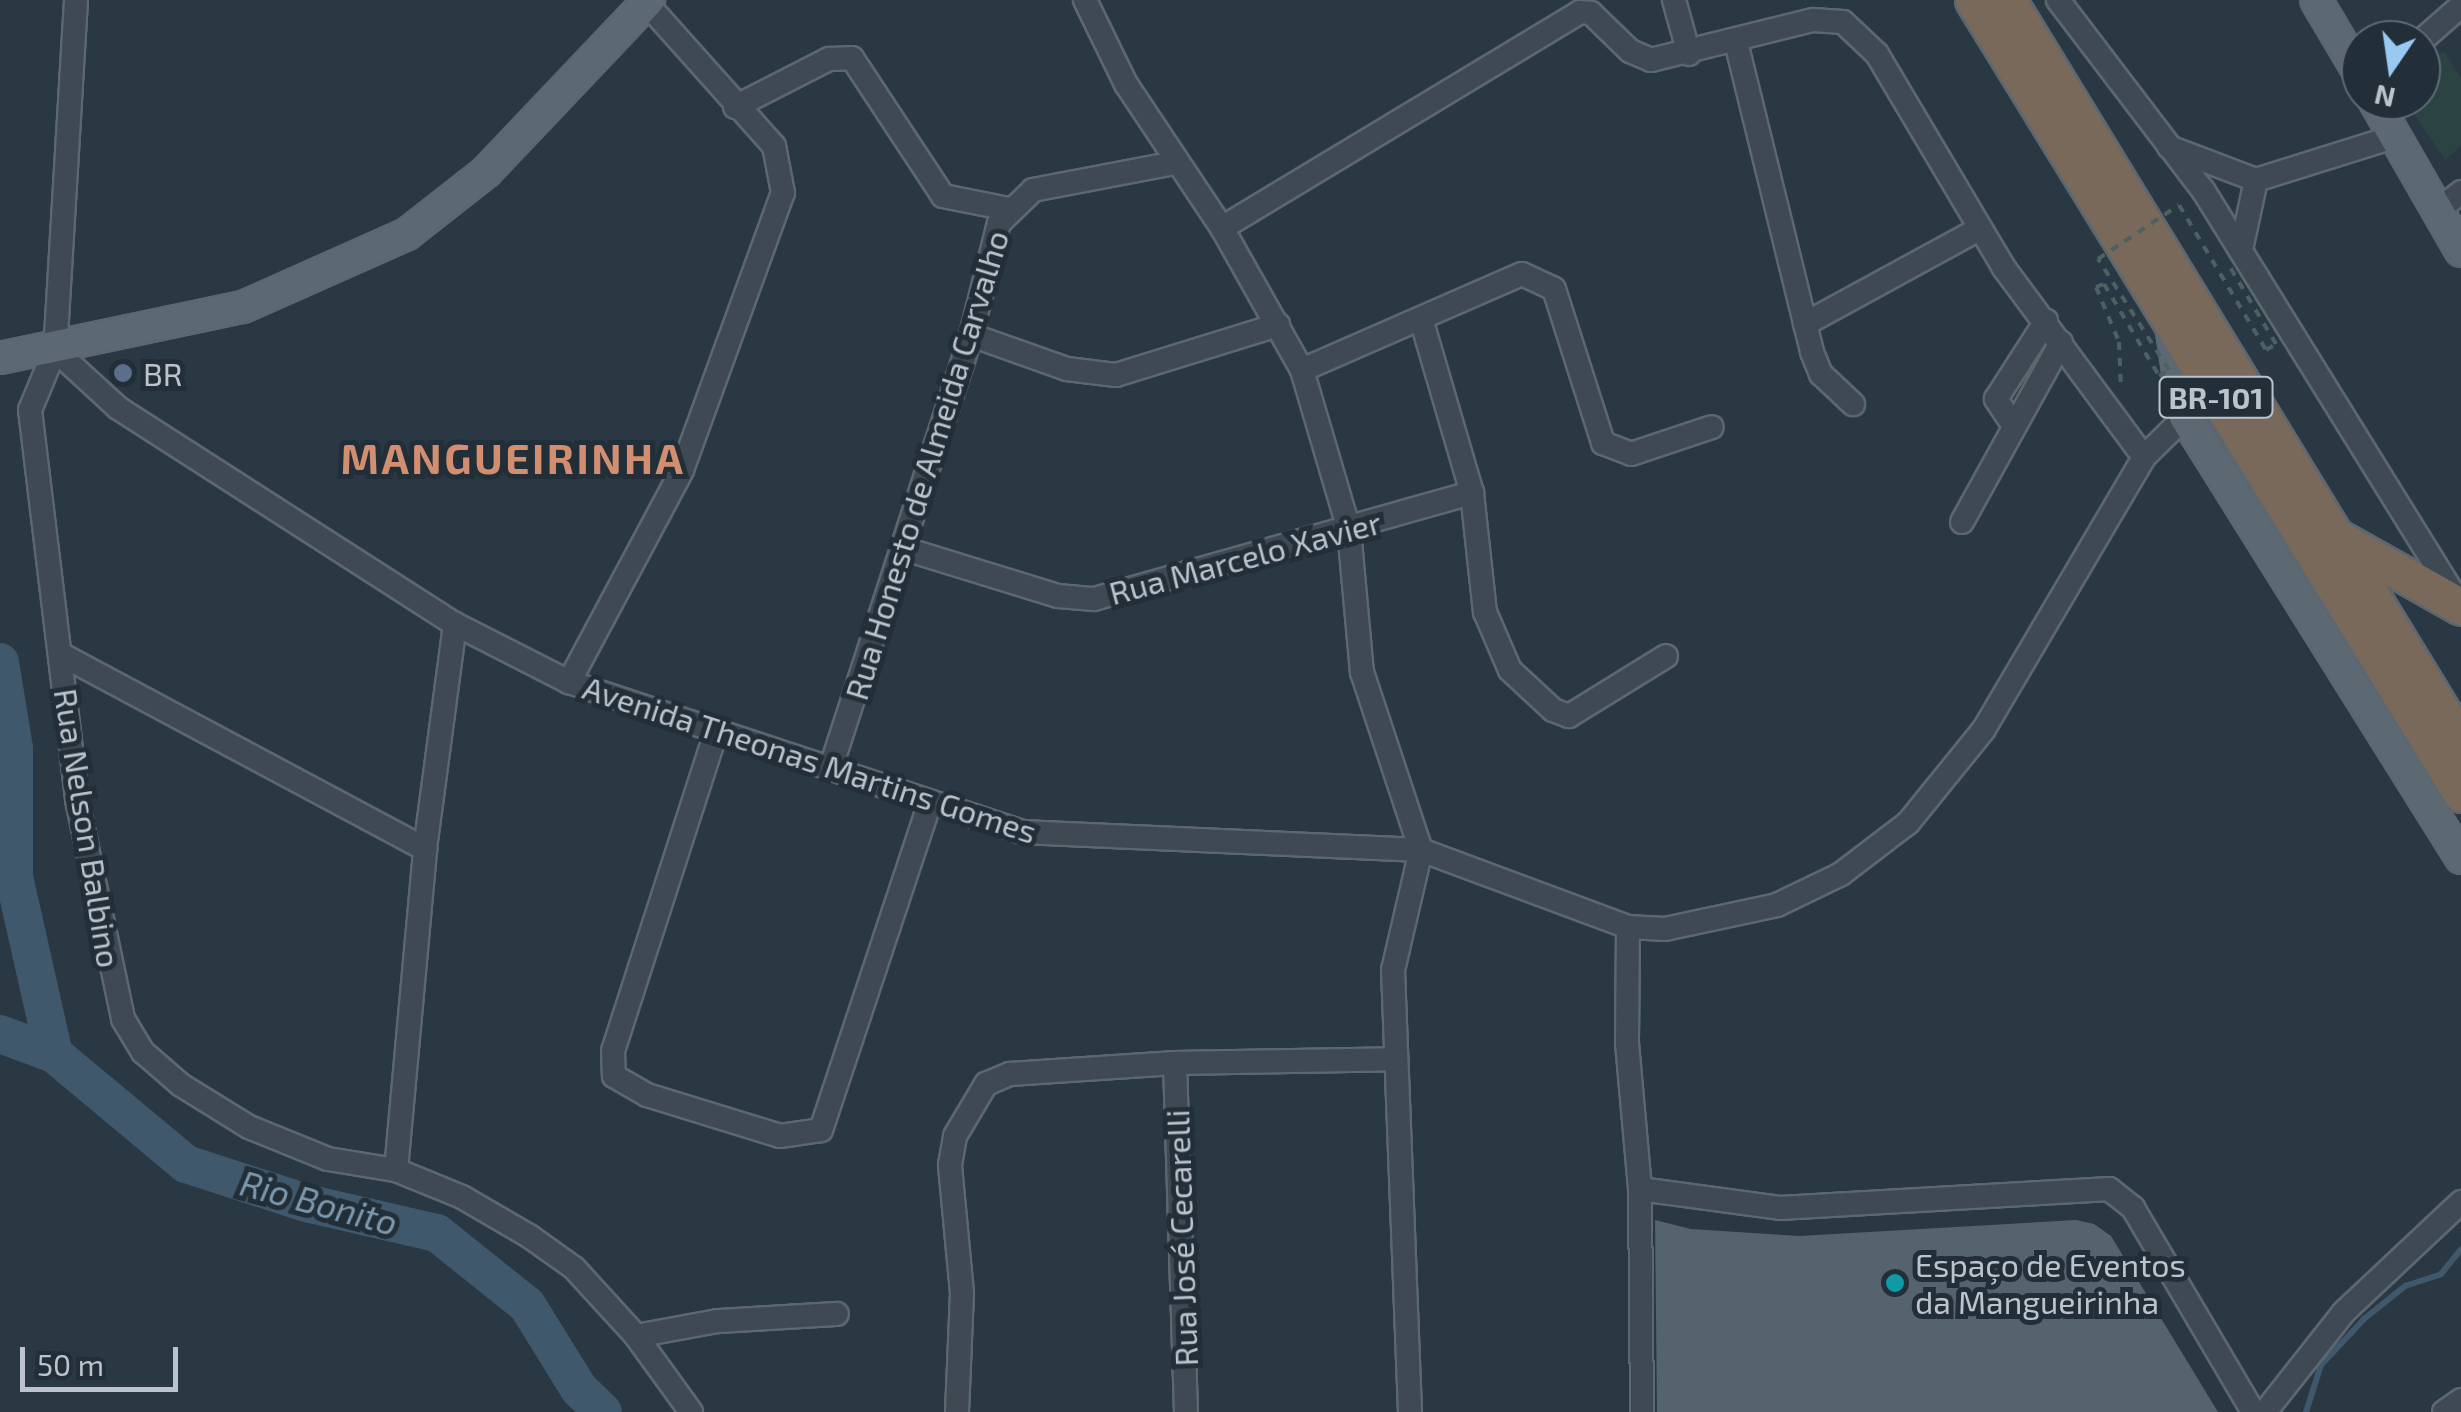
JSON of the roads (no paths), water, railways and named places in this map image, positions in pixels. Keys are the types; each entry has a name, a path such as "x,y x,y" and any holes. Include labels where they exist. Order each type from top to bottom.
{"highway":[{"name":"BR-101","path":"1973,0 2461,794"},
{"name":"BR-101","path":"2014,8 2461,742"},
{"path":"2332,534 2461,607"}],"main road":[{"path":"2316,0 2341,42"},
{"path":"0,358 55,350 244,307 408,234 486,172 648,2"},
{"path":"2384,120 2461,251"},
{"path":"2170,322 2184,416 2461,858"}],"street":[{"name":"Rua Nelson Balbino","path":"76,0 55,350 30,410 90,876 132,1038 181,1085 249,1126 328,1159 396,1170 462,1197 529,1236 574,1268 636,1336 691,1412"},
{"path":"1084,0 1174,163 1222,228 1302,370 1349,530 1362,672 1421,850 1394,950 1410,1412"},
{"path":"1674,0 1689,54"},
{"path":"2058,0 2168,147 2461,607"},
{"path":"569,682 682,470 784,193 774,146 648,2"},
{"path":"2441,24 2461,6"},
{"path":"1222,228 1580,12 1604,23 1641,58 1689,54 1814,20 1853,27 1877,54 1979,229 2144,457"},
{"path":"1736,42 1805,324 1821,374 1853,404"},
{"path":"736,107 830,59 852,58 943,196 1008,209"},
{"path":"2168,147 2256,180 2393,137"},
{"name":"Rua Honesto de Almeida Carvalho","path":"831,767 971,334 992,244 1008,209 1048,186 1174,163"},
{"path":"2236,259 2256,180"},
{"path":"2437,212 2461,192"},
{"path":"1805,324 1979,229"},
{"path":"1302,370 1422,322 1493,282 1536,276 1554,289 1602,443 1631,454 1712,427"},
{"path":"2012,422 1996,400 2046,321"},
{"path":"1422,322 1472,493 1478,572 1496,647 1510,670 1553,710 1578,714 1666,656"},
{"path":"971,334 1067,368 1127,372 1278,325"},
{"path":"1962,522 2012,422 2061,343"},
{"name":"Avenida Theonas Martins Gomes","path":"55,350 118,408 455,624 569,682 930,802 1054,836 1421,850 1628,927 1695,926 1777,906 1840,874 1908,823 1984,729 2144,457 2184,416"},
{"name":"Rua Marcelo Xavier","path":"902,548 1058,596 1094,599 1472,493"},
{"path":"396,1170 425,848 455,624"},
{"path":"60,654 425,848"},
{"path":"717,730 611,1066 621,1082 646,1095 780,1136 810,1134 828,1120 930,802"},
{"path":"1628,927 1627,1043 1640,1189 1642,1412"},
{"path":"958,1412 962,1294 950,1166 969,1104 986,1084 1010,1074 1175,1063 1395,1059"},
{"name":"Rua José Cecarelli","path":"1175,1063 1186,1412"},
{"path":"1640,1189 1780,1208 2109,1189 2133,1208 2253,1412"},
{"path":"2265,1412 2344,1312 2461,1202"},
{"path":"636,1336 718,1321 837,1314"},
{"path":"2444,1412 2461,1400"}],"waterway":[{"path":"0,662 14,748 14,877 54,1054"},
{"name":"Rio Bonito","path":"0,1034 54,1054 186,1164 306,1203 437,1233 527,1305 579,1389 603,1412"},
{"path":"2306,1412 2321,1365 2364,1319 2405,1286 2441,1274 2461,1249"}],"place":[{"name":"BR","path":"123,373"},
{"name":"Espaço de Eventos da Mangueirinha","path":"1895,1283"}],"district":[{"name":"MANGUEIRINHA","path":"513,457"}]}
